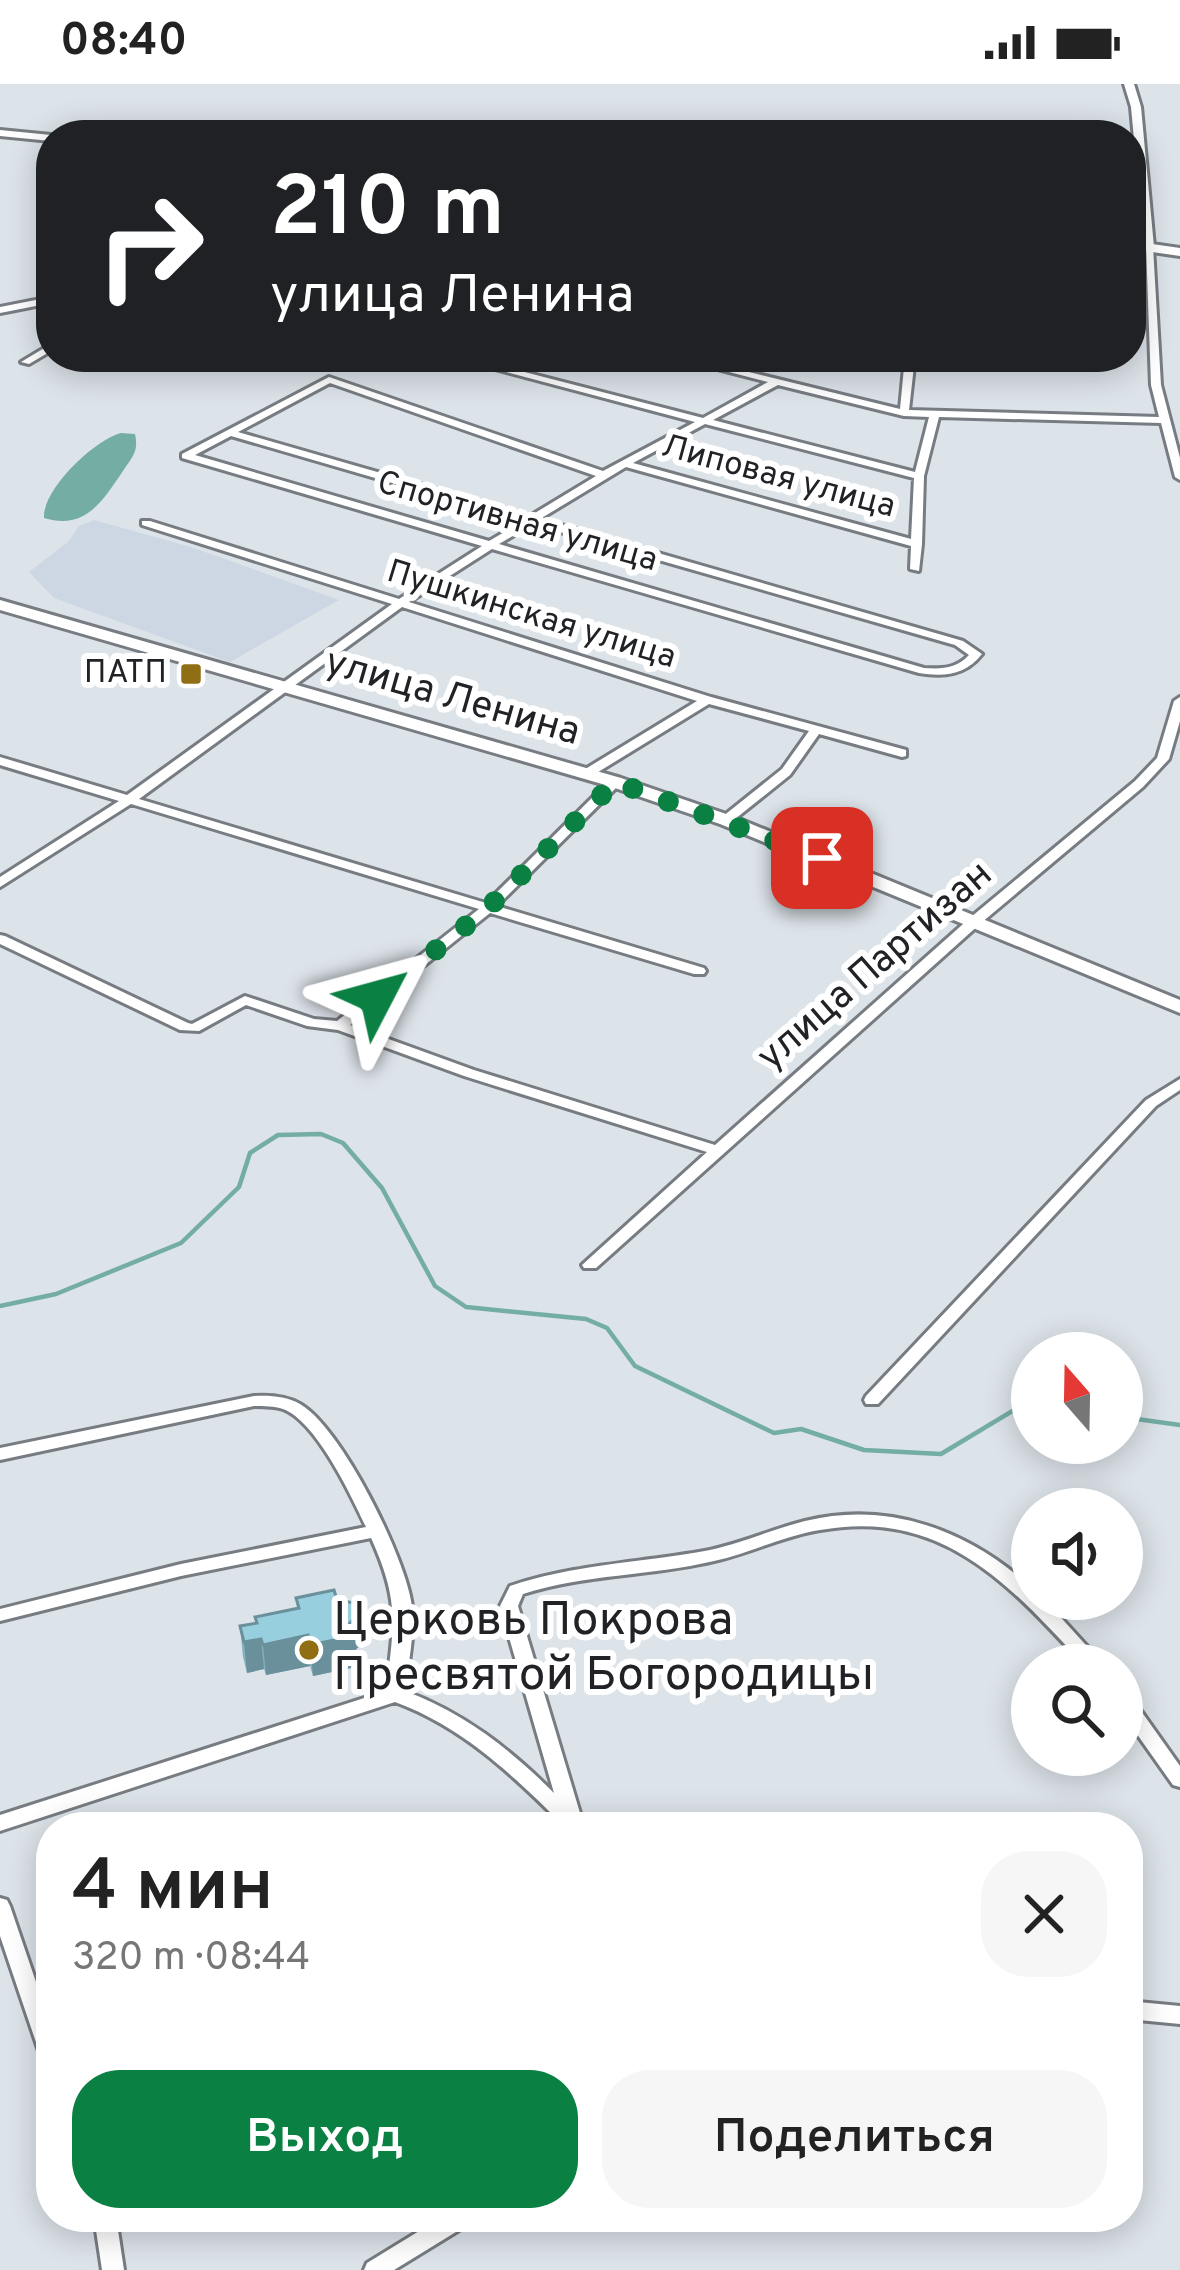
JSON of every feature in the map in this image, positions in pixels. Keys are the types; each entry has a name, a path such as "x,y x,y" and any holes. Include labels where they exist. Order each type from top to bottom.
{"main road":[{"path":"0,134 36,137"},
{"path":"1146,247 1180,252"},
{"name":"улица Ленина","path":"0,605 615,782 726,820 1145,989 1180,1012"}],"street":[{"path":"1129,84 1137,120"},
{"path":"1146,215 1154,356 1163,420 1180,477"},
{"path":"0,310 36,303"},
{"path":"26,362 36,356"},
{"path":"513,372 919,476"},
{"path":"735,372 904,413 1163,420"},
{"path":"904,413 908,372"},
{"name":"Спортивная улица","path":"329,380 186,456 923,671 962,668 976,654 847,608 533,519"},
{"name":"Липовая улица","path":"329,380 604,475"},
{"path":"0,884 130,800 401,603 604,475 774,382"},
{"path":"915,569 919,476 934,416"},
{"path":"230,433 533,519"},
{"name":"Липовая улица","path":"625,464 917,544"},
{"name":"Пушкинская улица","path":"146,523 706,700 902,753"},
{"path":"586,774 706,700"},
{"name":"улица Партизан","path":"590,1265 1163,759 1180,701"},
{"path":"726,820 786,772 815,731"},
{"path":"0,761 699,971"},
{"path":"340,1026 488,908 615,782"},
{"path":"0,939 185,1028 194,1028 245,1000 312,1023 340,1026 469,1073 718,1151"},
{"path":"872,1400 1151,1103 1180,1083"},
{"path":"0,1454 270,1400 296,1408 338,1459 400,1590 403,1610 395,1695"},
{"path":"570,1812 509,1606 516,1590 721,1554 803,1528 854,1520 916,1527 966,1544 1011,1579"},
{"path":"0,1615 181,1570 375,1531"},
{"path":"1052,1620 1075,1644"},
{"path":"0,1823 395,1695 425,1704 508,1758 561,1812"},
{"path":"1143,1728 1180,1780"},
{"path":"0,1906 36,2013"},
{"path":"1143,2010 1180,2014"},
{"path":"107,2232 113,2270"},
{"path":"375,2270 437,2232"}],"shaded area":[{"path":"121,433 135,434 135,450 100,502 71,520 44,518 60,481 97,445"},
{"path":"94,520 194,548 339,600 230,662 54,598 29,572 68,542 79,526"}],"building":[{"path":"334,1590 337,1600 355,1603 361,1612 346,1627 349,1637 310,1645 308,1635 263,1645 261,1639 244,1642 240,1626 257,1623 255,1617 299,1608 296,1598"}],"waterway":[{"path":"0,1306 56,1294 181,1243 239,1187 250,1153 278,1135 321,1134 343,1143 382,1188 435,1286 466,1307 586,1319 607,1328 635,1366 774,1433 801,1429 864,1450 941,1454 1011,1412"},
{"path":"1143,1420 1180,1425"}],"place":[{"name":"ПАТП","path":"191,674"},
{"name":"Церковь Покрова Пресвятой Богородицы","path":"309,1650"}],"route":[{"path":"377,997 488,908 615,782 822,858"}]}
